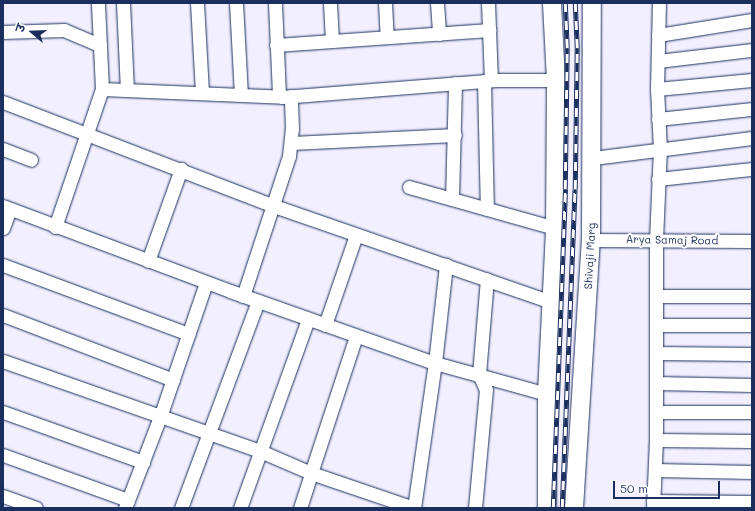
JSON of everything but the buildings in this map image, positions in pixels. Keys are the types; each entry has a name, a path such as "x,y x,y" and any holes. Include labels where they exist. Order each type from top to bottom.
{"main road":[{"path":"547,508 547,394 550,302 555,228 556,80 552,3"},
{"name":"Shivaji Marg","path":"574,508 591,240 593,158 592,3"}],"street":[{"path":"55,227 89,133 102,90 98,3"},
{"path":"123,3 127,90"},
{"path":"197,3 202,94"},
{"path":"236,3 241,95"},
{"path":"243,296 274,206 292,143 276,45 275,3"},
{"path":"330,3 332,41"},
{"path":"385,3 387,37"},
{"path":"437,3 439,34"},
{"path":"487,209 488,3"},
{"path":"659,3 657,89 660,150 656,240 656,440 653,505 752,502"},
{"path":"658,35 752,20"},
{"path":"3,32 64,30 100,44"},
{"path":"276,45 489,30"},
{"path":"658,61 752,50"},
{"path":"102,90 285,96 487,81 556,80"},
{"path":"657,89 752,80"},
{"path":"452,199 455,135 455,83"},
{"path":"3,102 89,133 274,206 550,302"},
{"path":"658,119 752,109"},
{"path":"292,143 455,135"},
{"path":"593,158 752,138"},
{"path":"3,149 32,160"},
{"path":"148,261 181,169"},
{"path":"658,179 752,169"},
{"path":"409,187 555,228"},
{"path":"3,228 6,207 55,227 206,283 356,336 435,363 547,394"},
{"path":"325,325 356,235"},
{"name":"Arya Samaj Road","path":"591,240 752,241"},
{"path":"3,265 189,334"},
{"path":"3,361 160,418 260,451 311,475 414,508 435,363 446,266"},
{"path":"475,508 486,390 479,374 487,279"},
{"path":"3,455 127,504 160,418 206,283"},
{"path":"656,296 752,296"},
{"path":"181,508 258,301"},
{"path":"3,315 173,380"},
{"path":"240,508 308,319"},
{"path":"656,325 752,325"},
{"path":"300,508 356,336"},
{"path":"656,353 752,354"},
{"path":"656,383 752,384"},
{"path":"3,412 143,462"},
{"path":"656,412 752,412"},
{"path":"656,440 752,441"},
{"path":"655,470 752,472"},
{"path":"3,496 36,508"}],"railway":[{"path":"553,508 565,189 567,48 565,3"},
{"path":"562,508 575,189 577,48 575,3"}]}
